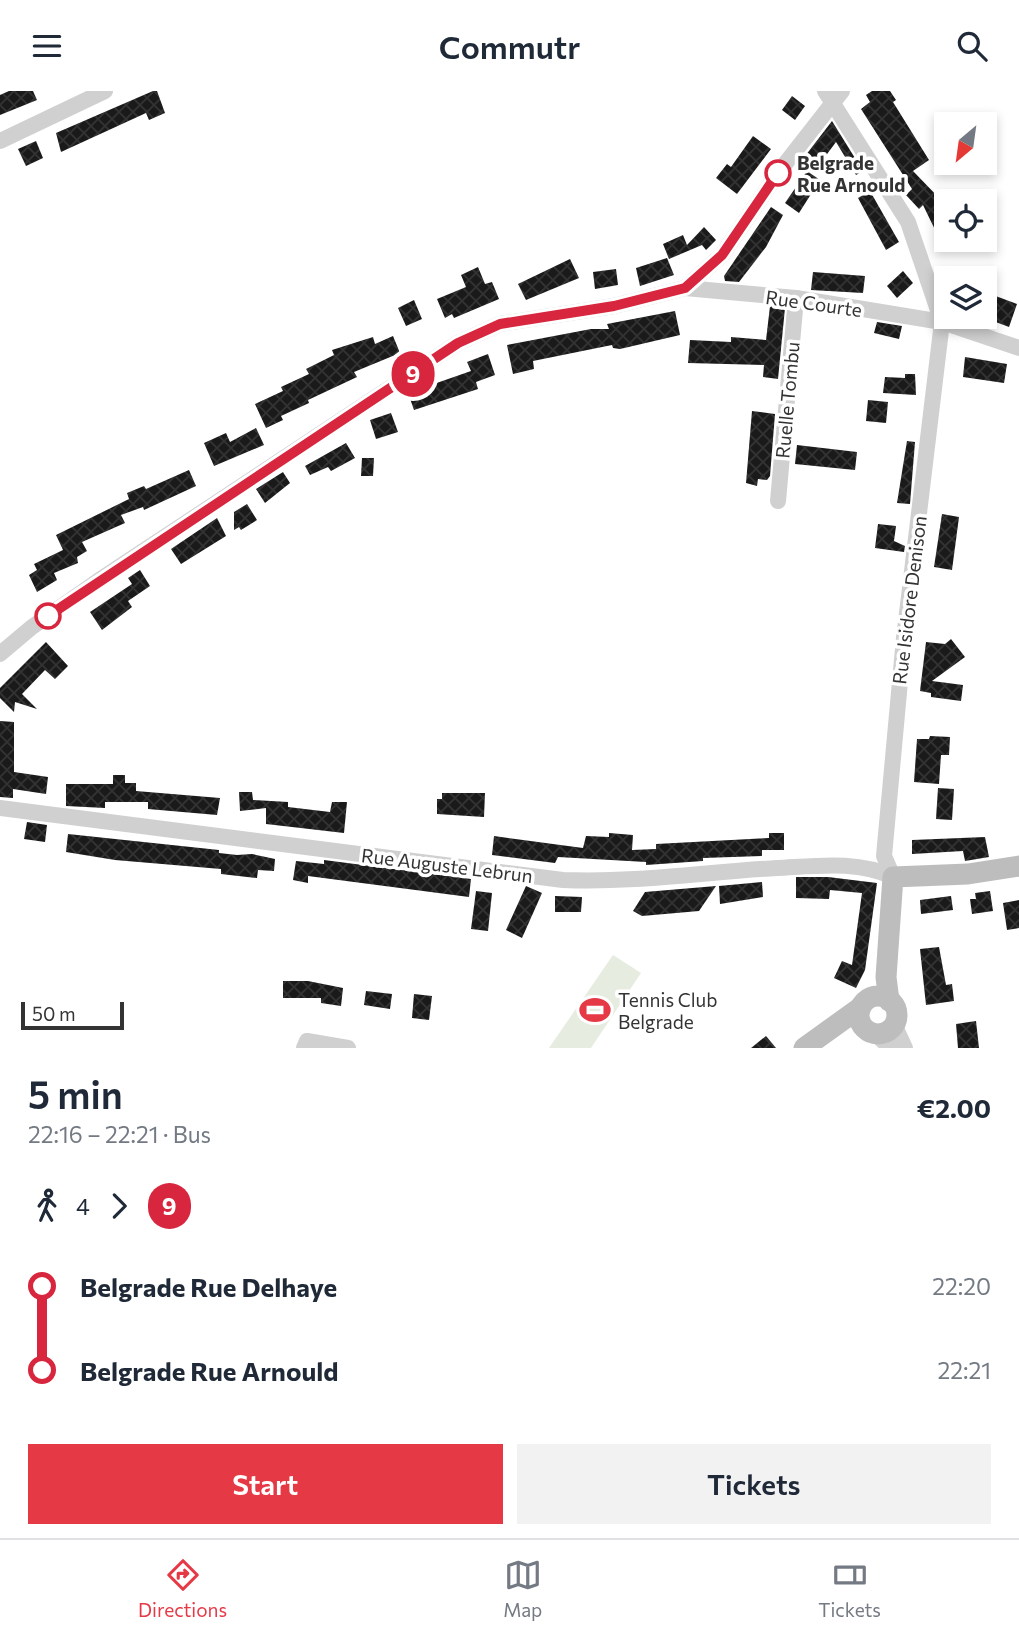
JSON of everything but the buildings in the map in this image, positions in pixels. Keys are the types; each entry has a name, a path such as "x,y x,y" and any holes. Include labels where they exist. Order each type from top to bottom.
{"street":[{"path":"0,141 105,91"},
{"path":"0,654 32,627 98,581 458,343 500,324 614,306 685,288 722,255 833,95 908,222 934,298"},
{"name":"Rue Courte","path":"685,288 796,298 934,321"},
{"name":"Ruelle Tombu","path":"778,501 796,298"},
{"name":"Rue Isidore Denison","path":"893,877 884,856 904,638 941,329"},
{"name":"Rue Courte","path":"963,329 1019,348"},
{"name":"Rue Auguste Lebrun","path":"0,808 563,880 610,881 823,866 873,868 893,877"},
{"path":"878,1019 886,977 893,877 968,874 1019,866"},
{"path":"804,1048 829,1028 878,1019"},
{"path":"878,1019 905,1048"},
{"path":"304,1048 307,1041 348,1048"}],"shaded area":[{"name":"Tennis Club Belgrade","path":"613,955 641,973 591,1048 549,1048"}],"bus line":[{"name":"9","path":"48,616 458,343 500,324 614,306 685,288 722,255 778,173"}],"place":[{"name":"Belgrade Rue Arnould","path":"778,173"},
{"name":"Tennis Club Belgrade","path":"595,1010"}]}
